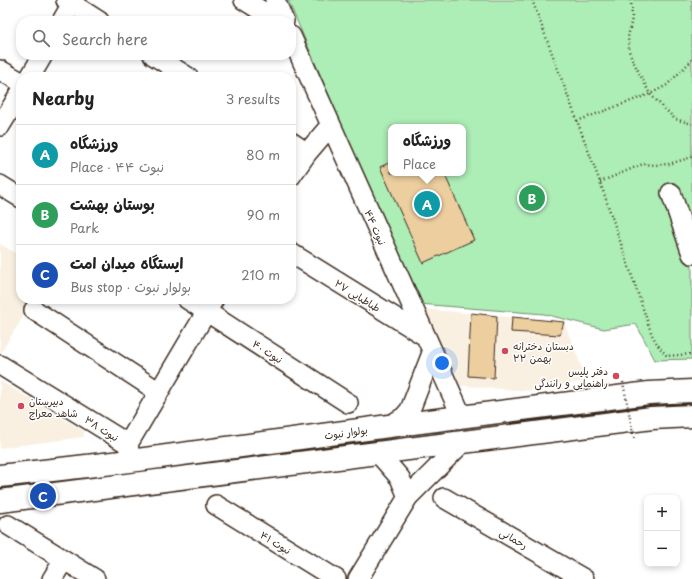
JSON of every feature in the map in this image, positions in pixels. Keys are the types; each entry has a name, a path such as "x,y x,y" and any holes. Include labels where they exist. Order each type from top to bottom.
{"main road":[{"name":"بولوار نبوت","path":"0,476 129,453 389,426 649,393 692,390"},
{"path":"0,501 647,419 692,416"}],"street":[{"path":"244,0 270,16"},
{"path":"275,0 282,16"},
{"path":"64,16 71,1 92,16"},
{"name":"نبوت ۴۴","path":"296,48 428,345 462,417"},
{"path":"33,72 40,60"},
{"path":"161,60 180,72"},
{"path":"0,70 16,79"},
{"path":"0,126 16,100"},
{"path":"296,169 307,153 330,126"},
{"path":"296,145 307,153"},
{"path":"0,185 16,195"},
{"path":"671,193 692,254"},
{"name":"طباطبایی ۲۷","path":"296,256 428,345"},
{"path":"129,453 159,392 211,305"},
{"name":"نبوت ۴۰","path":"211,305 348,403"},
{"path":"34,310 159,392"},
{"path":"389,426 404,417 410,410 428,345"},
{"name":"نبوت ۳۸","path":"0,365 129,453"},
{"path":"358,579 408,497 462,443"},
{"path":"378,454 400,478 408,497"},
{"name":"رحمانی","path":"444,498 584,579"},
{"name":"نبوت ۴۱","path":"216,505 336,579"},
{"path":"8,525 95,579"},
{"path":"52,579 64,560"}],"path":[{"path":"532,0 600,182 652,335 659,347 668,356 692,354"},
{"path":"631,0 632,18 628,37 629,51 650,94 675,119 692,124"},
{"path":"577,121 650,94 667,85 692,60"},
{"path":"600,182 643,164 656,166 669,164 692,157"},
{"path":"623,382 634,439"}],"shaded area":[{"path":"0,244 16,253 16,304 31,304 0,354"},
{"path":"423,309 564,322 587,381 528,391 454,385"},
{"name":"دبیرستان شاهد معراج","path":"0,381 84,431 84,437 0,448"}],"green space":[{"path":"288,0 692,0 692,359 655,360 636,324 604,329 544,314 419,304"}],"building":[{"path":"388,163 388,176 445,176 474,240 423,263 380,167"},
{"path":"471,313 497,316 494,378 468,376"},
{"path":"512,317 564,322 560,335 511,332"}],"place":[{"name":"بوستان بهشت","path":"532,198"},
{"name":"ورزشگاه","path":"427,204"},
{"name":"دبستان دخترانه ۲۲ بهمن","path":"505,351"},
{"name":"دفتر پلیس راهنمایی و رانندگی","path":"616,376"},
{"name":"دبیرستان شاهد معراج","path":"21,406"},
{"name":"ایستگاه میدان امت","path":"43,496"}]}
